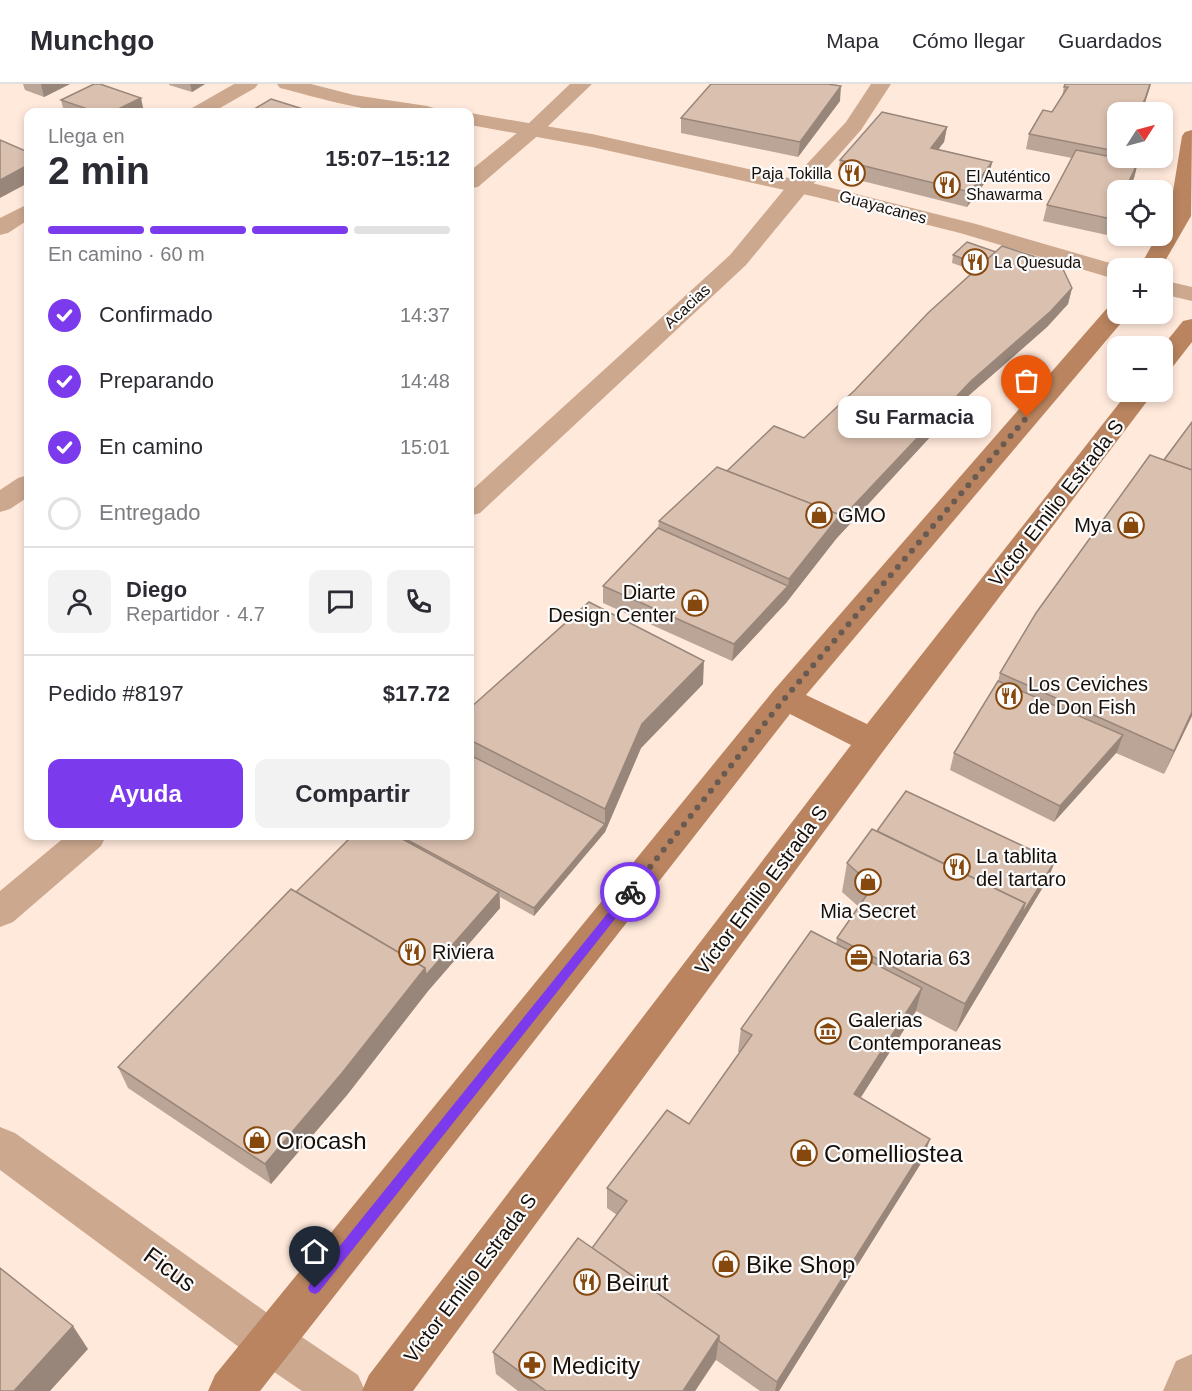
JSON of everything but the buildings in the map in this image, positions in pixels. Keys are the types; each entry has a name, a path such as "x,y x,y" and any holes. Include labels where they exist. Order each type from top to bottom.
{"main road":[{"path":"1156,258 1180,216 1192,136"},
{"path":"231,1391 785,698 1107,324"},
{"path":"1173,350 1192,326"},
{"name":"Víctor Emilio Estrada S","path":"385,1391 872,741 1133,402"},
{"path":"785,698 872,741"}],"street":[{"path":"206,108 248,84"},
{"path":"286,84 354,101 400,108"},
{"path":"474,179 535,128 582,84"},
{"name":"Acacias","path":"474,503 738,260 799,186 854,126 881,84"},
{"name":"Guayacanes","path":"474,120 535,128 799,186 1056,253 1107,269"},
{"path":"0,228 24,213"},
{"path":"1173,290 1192,294"},
{"path":"0,503 24,487"},
{"path":"0,912 84,840"},
{"name":"Ficus","path":"0,1146 271,1343 342,1391"},
{"path":"1186,1391 1192,1377"}],"way so far":[{"path":"630,892 785,698 1027,417"}],"place":[{"name":"Paja Tokilla","path":"852,173"},
{"name":"El Auténtico Shawarma","path":"947,185"},
{"name":"La Quesuda","path":"975,262"},
{"name":"Su Farmacia","path":"1027,417"},
{"name":"GMO","path":"819,515"},
{"name":"Mya","path":"1131,525"},
{"name":"Diarte Design Center","path":"695,603"},
{"name":"Los Ceviches de Don Fish","path":"1009,696"},
{"name":"La tablita del tartaro","path":"957,867"},
{"name":"Mia Secret","path":"868,882"},
{"name":"Riviera","path":"412,952"},
{"name":"Notaria 63","path":"859,958"},
{"name":"Galerias Contemporaneas","path":"828,1031"},
{"name":"Orocash","path":"257,1140"},
{"name":"Comelliostea","path":"804,1153"},
{"name":"Bike Shop","path":"726,1264"},
{"name":"Beirut","path":"587,1282"},
{"name":"Medicity","path":"532,1365"}],"route":[{"path":"315,1288 630,892"}]}
